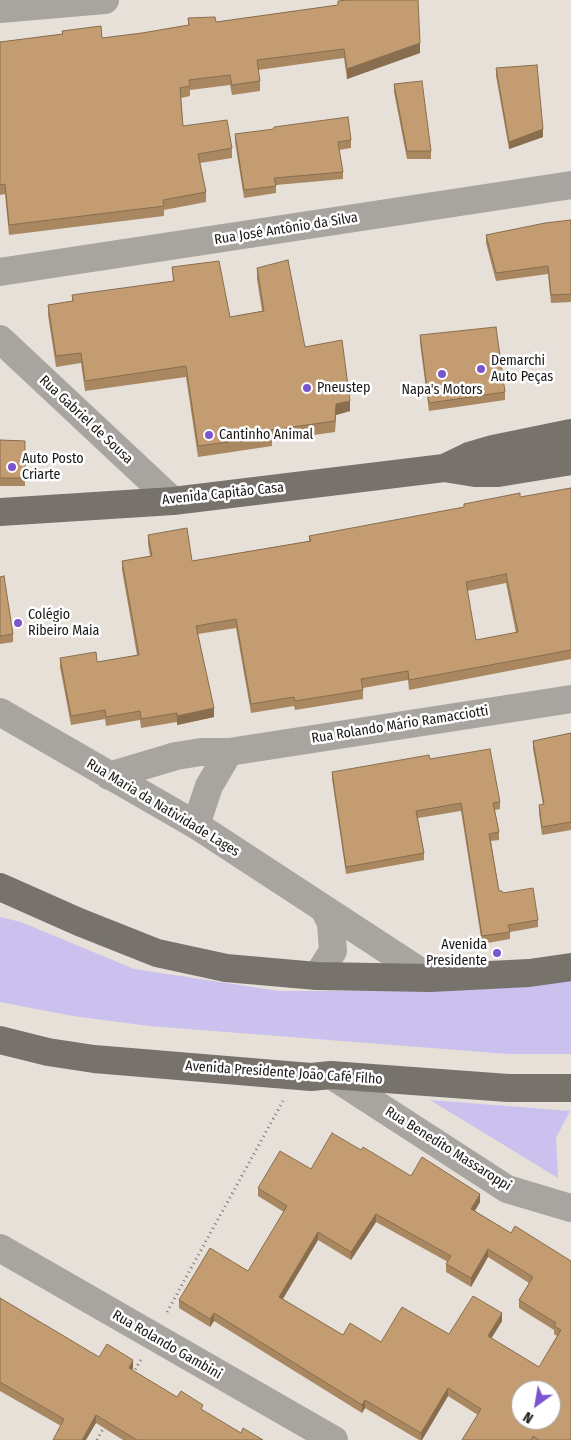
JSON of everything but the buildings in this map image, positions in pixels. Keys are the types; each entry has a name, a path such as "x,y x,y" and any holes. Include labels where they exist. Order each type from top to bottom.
{"main road":[{"name":"Avenida Capitão Casa","path":"444,468 469,456 493,449 571,433"},
{"name":"Avenida Capitão Casa","path":"0,512 173,500 444,468 475,473 498,473 571,461"},
{"path":"1,888 157,953 226,968 317,976 430,978 529,973 571,967"},
{"name":"Avenida Presidente João Café Filho","path":"0,1040 48,1052 94,1059 508,1088 571,1088"}],"street":[{"path":"0,9 105,0"},
{"name":"Rua José Antônio da Silva","path":"0,272 571,185"},
{"name":"Rua Gabriel de Sousa","path":"0,339 173,500"},
{"name":"Rua Rolando Mário Ramacciotti","path":"109,776 176,756 201,752 229,752 571,698"},
{"name":"Rua Maria da Natividade Lages","path":"0,712 196,825 430,978"},
{"path":"196,825 209,786 229,752"},
{"path":"317,976 333,951 330,923 324,909"},
{"name":"Rua Benedito Massaroppi","path":"321,1076 507,1189 571,1208"},
{"name":"Rua Rolando Gambini","path":"0,1248 153,1338 334,1440"}],"path":[{"path":"130,1380 286,1094 321,1076"},
{"path":"97,1440 106,1423"}],"shaded area":[{"path":"0,917 21,922 134,969 279,991 408,991 571,980 571,1054 509,1054 149,1026 73,1016 0,1002"},
{"path":"430,1100 570,1111 556,1138 558,1178"}],"place":[{"name":"Demarchi Auto Peças","path":"481,369"},
{"name":"Napa's Motors","path":"442,374"},
{"name":"Pneustep","path":"307,388"},
{"name":"Cantinho Animal","path":"209,435"},
{"name":"Auto Posto Criarte","path":"12,467"},
{"name":"Colégio Ribeiro Maia","path":"18,623"},
{"name":"Avenida Presidente","path":"497,953"}]}
